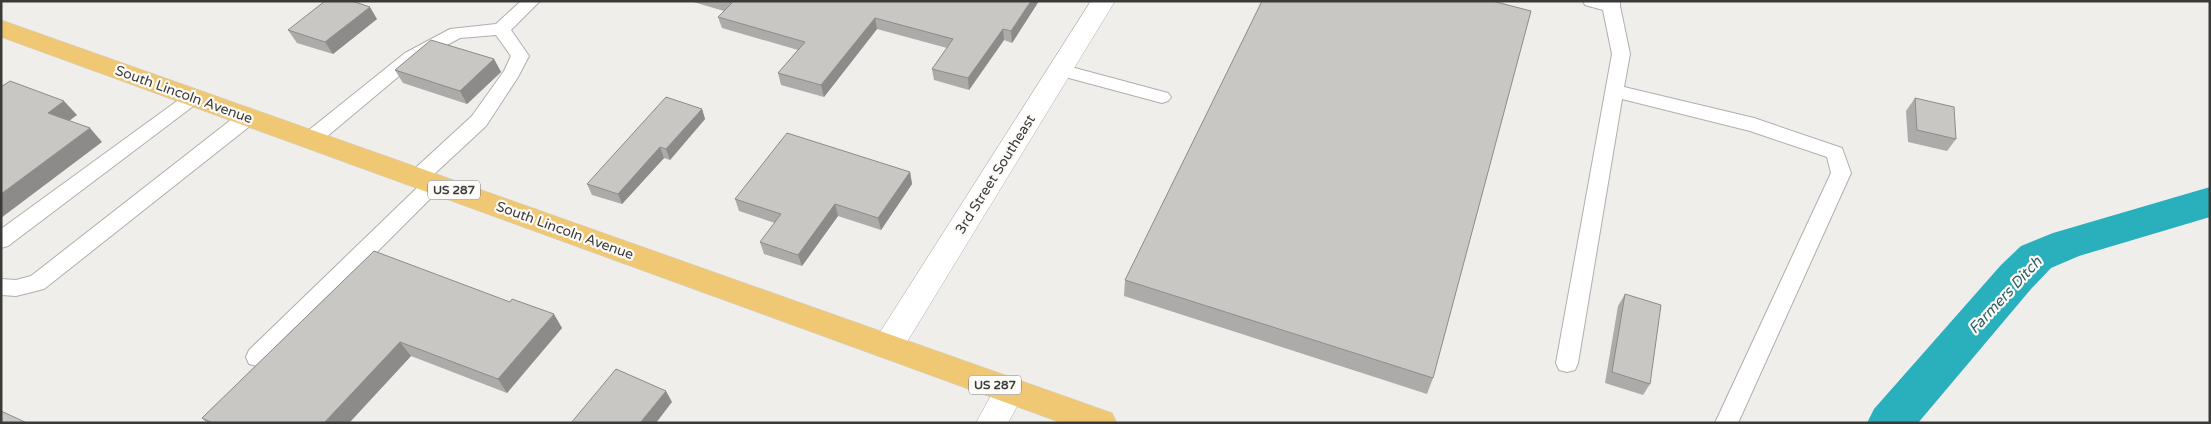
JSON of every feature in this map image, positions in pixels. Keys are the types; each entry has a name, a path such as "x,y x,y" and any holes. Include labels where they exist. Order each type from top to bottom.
{"highway":[{"name":"South Lincoln Avenue","path":"1,28 1101,423"}],"street":[{"name":"3rd Street Southeast","path":"888,346 1103,1"},
{"path":"992,423 1010,390"}],"lane":[{"path":"310,139 411,57 456,33 501,29 532,1"},
{"path":"1567,363 1621,54 1612,4 1591,1"},
{"path":"257,357 426,180 479,121 512,73 520,56 501,29"},
{"path":"1060,70 1162,97"},
{"path":"1614,91 1712,114 1792,136 1834,153 1841,173 1726,423"},
{"path":"1,240 194,97"},
{"path":"1,287 16,288 37,283 248,117"}],"building":[{"path":"325,1 352,1 370,7 325,42 288,30"},
{"path":"727,1 1031,1 1011,31 1003,29 968,78 932,69 953,39 875,18 821,85 778,73 805,42 718,17 732,3"},
{"path":"1262,1 1492,1 1531,11 1433,378 1125,280"},
{"path":"431,40 494,59 460,91 395,70"},
{"path":"10,81 64,101 48,113 90,128 1,194 1,87"},
{"path":"666,97 702,109 666,149 660,147 618,194 587,184"},
{"path":"1915,98 1954,107 1956,139 1917,130"},
{"path":"787,133 910,172 878,218 835,204 798,255 760,242 781,214 735,199"},
{"path":"374,251 510,302 512,299 554,314 498,379 400,342 324,423 213,423 202,418"},
{"path":"1625,294 1661,305 1650,384 1612,372"},
{"path":"616,369 666,391 640,423 571,423"},
{"path":"1,411 27,423 1,423"}],"waterway":[{"name":"Farmers Ditch","path":"1890,423 2016,277 2036,257 2067,244 2210,202"}]}
